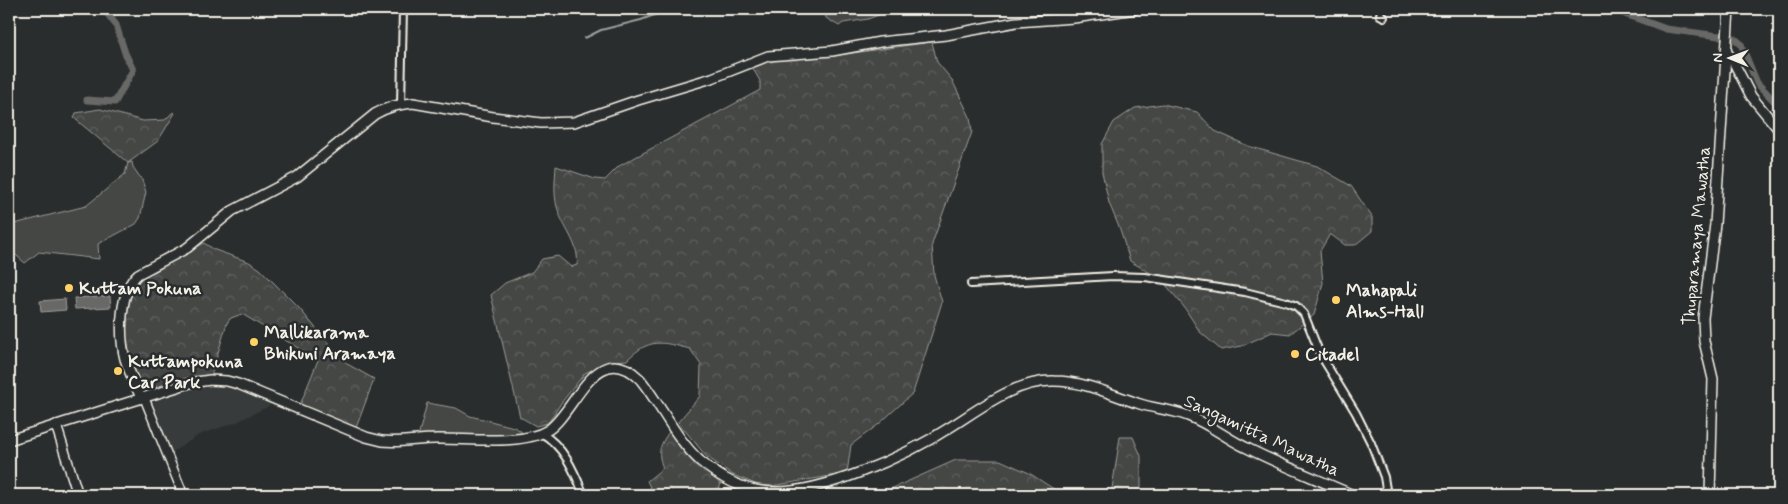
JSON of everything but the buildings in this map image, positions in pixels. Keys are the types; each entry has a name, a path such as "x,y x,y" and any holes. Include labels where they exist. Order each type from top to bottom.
{"main road":[{"path":"143,398 126,362 122,342 124,298 132,279 186,248 232,211 297,177 375,114 386,108 401,104 421,104 492,117 541,123 574,122 703,80 768,56 832,51 880,42 946,35 1016,22 1074,18 1135,9"},
{"name":"Thuparamaya Mawatha","path":"1710,495 1713,379 1704,341 1703,318 1715,224 1729,9"},
{"path":"1726,48 1742,81 1758,106 1779,130"},
{"path":"1724,87 1732,80 1742,81"},
{"name":"Sangamitta Mawatha","path":"9,440 197,381 222,380 238,384 366,437 382,441 527,438 541,433 555,424 583,386 594,375 606,369 620,368 640,379 682,440 701,461 719,476 733,483 764,492 785,491 820,485 852,475 913,449 995,399 1032,383 1054,380 1077,384 1140,404 1186,415 1248,449 1353,495"},
{"path":"56,426 78,495"}],"street":[{"path":"401,104 403,9"},
{"path":"1381,9 1380,15 1384,17"},
{"path":"971,284 1113,276 1145,277 1245,292 1296,306 1304,314 1320,354 1356,413 1371,443 1384,477 1387,495"},
{"path":"143,398 182,494 179,495"},
{"path":"541,433 553,441 562,452 573,469 584,495"}],"shaded area":[{"path":"110,296 111,307 75,309 74,298"},
{"path":"65,299 66,310 41,312 40,301"},
{"path":"210,384 227,384 271,405 237,422 199,435 171,453 153,403 165,393"}],"green space":[{"path":"825,9 894,9 868,19 843,23 839,26 826,18"},
{"path":"932,42 937,62 952,80 970,117 972,132 932,244 934,275 942,302 913,393 879,424 851,445 847,473 772,486 758,485 733,475 706,456 678,422 700,396 701,365 690,349 664,343 650,345 627,360 613,361 585,373 548,423 536,426 520,417 491,295 505,283 532,272 542,259 558,256 571,267 577,265 574,245 557,207 555,190 556,166 595,179 605,180 619,166 760,90 760,81 752,67 767,60 831,56"},
{"path":"1163,104 1197,112 1215,131 1248,146 1317,166 1351,186 1372,217 1372,231 1355,245 1345,245 1330,234 1320,251 1323,283 1314,315 1290,334 1272,332 1242,346 1221,350 1200,332 1184,307 1162,280 1130,261 1109,203 1102,172 1102,144 1114,122 1135,108"},
{"path":"100,109 143,121 165,120 173,112 175,113 158,141 128,163 74,118 76,113"},
{"path":"132,162 146,192 140,218 136,224 98,244 99,259 39,252 25,263 9,249 9,223 14,224 86,206 125,174 128,163"},
{"path":"204,243 215,250 249,262 260,269 299,308 339,356 349,365 374,379 356,428 300,405 318,360 242,314 231,318 227,323 211,376 162,385 144,391 132,367 128,353 126,332 134,281 156,271"},
{"path":"427,403 456,408 470,416 514,427 521,431 520,436 418,437"},
{"path":"669,432 694,462 721,484 717,495 654,495 647,481 663,468 660,450"},
{"path":"1120,437 1133,437 1141,456 1141,495 1111,495"},
{"path":"956,460 1000,460 1029,473 1063,495 877,495"}],"waterway":[{"path":"87,100 115,102 133,70 116,25 104,9"},
{"path":"585,38 601,30 641,20 670,9"},
{"path":"1611,9 1666,29 1734,38 1741,44 1757,83 1779,106"}],"place":[{"name":"Kuttam Pokuna","path":"69,288"},
{"name":"Mahapali Alms-Hall","path":"1336,300"},
{"name":"Mallikarama Bhikuni Aramaya","path":"254,342"},
{"name":"Citadel","path":"1295,354"},
{"name":"Kuttampokuna Car Park","path":"118,371"}]}
